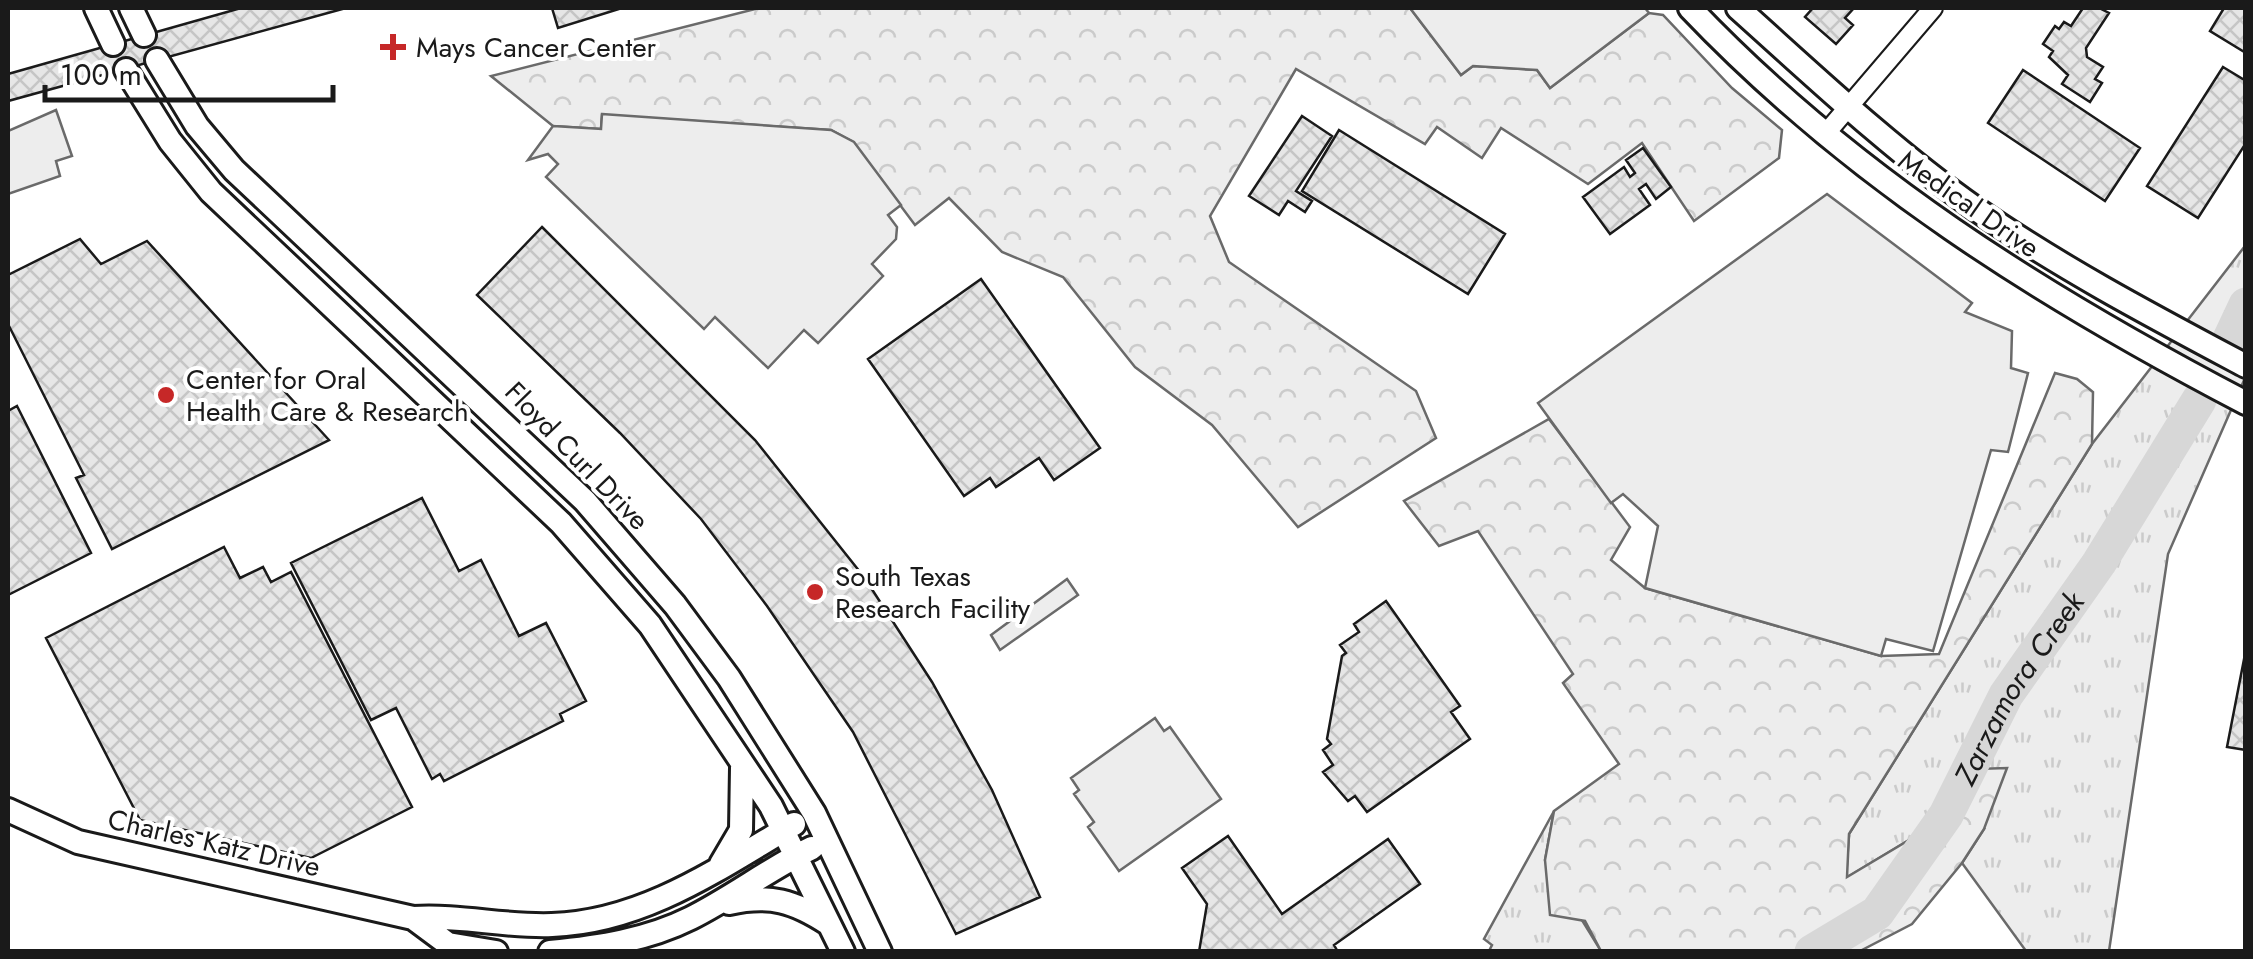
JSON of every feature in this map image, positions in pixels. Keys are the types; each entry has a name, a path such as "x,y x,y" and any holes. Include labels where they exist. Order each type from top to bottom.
{"street":[{"path":"96,8 113,44"},
{"path":"131,8 144,35"},
{"name":"Medical Drive","path":"1690,8 1827,132 1956,236 2030,284 2246,403"},
{"name":"Medical Drive","path":"1738,8 1849,107 1976,209 2048,256 2246,366"},
{"path":"1827,132 1932,8"},
{"name":"Floyd Curl Drive","path":"157,60 197,126 234,170 585,501 675,605 730,678 814,813 880,952"},
{"name":"Floyd Curl Drive","path":"126,70 170,141 211,192 562,523 650,625 784,830 843,952"},
{"path":"170,141 197,126"},
{"path":"451,418 474,395"},
{"path":"716,870 732,851 742,830 742,764"},
{"name":"Charles Katz Drive","path":"8,810 78,842 413,918 453,916 530,926 576,923 671,897 814,813"},
{"path":"550,952 607,946 658,931 828,840"},
{"path":"710,906 758,896 785,900 831,926"},
{"name":"Charles Katz Drive","path":"413,918 448,944 496,952"}],"green space":[{"path":"759,8 1410,8 1461,75 1473,66 1537,70 1550,88 1649,13 1663,15 1732,88 1782,130 1779,158 1694,221 1642,143 1588,184 1501,128 1482,158 1437,127 1425,144 1296,69 1210,216 1229,262 1416,391 1436,438 1298,527 1212,425 1135,367 1063,277 1002,252 949,198 915,225 853,142 831,130 602,115 601,129 553,126 491,76"},
{"path":"2245,246 2245,378 2168,554 2109,951 2026,951 1962,863 1984,829 1935,817 1914,837 1846,878 1849,834 2092,444"},
{"path":"2055,373 2077,379 2093,392 2092,444 1849,834 1847,877 1914,837 1976,769 2007,768 1984,829 1962,863 1912,924 1860,951 1601,951 1585,921 1550,915 1545,860 1554,811 1619,764 1563,683 1573,674 1478,531 1439,546 1404,501 1549,419 1630,527 1611,560 1645,588 1881,656 1939,654"},
{"path":"1554,811 1545,860 1601,951 1489,951 1492,945 1484,939"}],"shaded area":[{"path":"1410,8 1645,8 1649,13 1550,88 1537,70 1473,66 1461,75"},
{"path":"56,110 72,156 56,161 60,176 8,194 8,131"},
{"path":"602,114 831,130 854,142 901,205 888,215 897,227 896,239 872,264 883,276 818,343 804,330 768,368 715,317 704,329 546,177 558,164 548,154 528,160 553,126 601,129"},
{"path":"1827,194 1972,303 1965,312 2012,331 2011,368 2028,373 2008,452 1991,450 1933,651 1886,639 1881,656 1645,588 1658,526 1623,494 1611,503 1538,403"},
{"path":"1067,579 1078,595 1000,650 991,635"},
{"path":"1155,718 1164,731 1170,727 1221,799 1119,871 1088,827 1094,822 1074,794 1079,790 1071,778"}],"building":[{"path":"241,8 346,8 8,101 8,74"},
{"path":"552,8 622,8 558,28"},
{"path":"1813,8 1854,8 1845,18 1853,25 1836,44 1805,17"},
{"path":"2083,8 2099,8 2109,13 2086,48 2087,57 2103,67 2095,79 2102,83 2090,102 2062,84 2068,75 2049,57 2053,51 2043,44 2055,26 2059,29 2064,22 2071,26"},
{"path":"2224,8 2246,8 2246,53 2210,31"},
{"path":"2223,67 2246,81 2246,143 2198,218 2147,186"},
{"path":"2023,70 2140,148 2105,201 1988,123"},
{"path":"1302,116 1332,136 1296,191 1312,201 1305,212 1288,201 1279,215 1249,196"},
{"path":"1339,130 1505,234 1468,294 1302,191"},
{"path":"1643,148 1671,187 1656,199 1646,184 1639,189 1650,205 1610,234 1583,197 1624,167 1630,177 1635,173 1626,160"},
{"name":"South Texas Research Facility","path":"542,227 755,440 864,577 932,682 992,790 1040,897 956,934 853,732 767,606 701,519 620,433 477,295"},
{"name":"Center for Oral Health Care & Research","path":"80,239 101,264 147,241 329,440 112,549 76,478 84,475 8,324 8,275"},
{"path":"981,279 1100,448 1054,480 1039,458 996,487 990,478 964,496 868,359"},
{"path":"17,406 91,553 8,595 8,411"},
{"path":"422,498 459,571 481,560 519,636 546,623 586,701 560,714 563,721 444,781 440,774 432,779 396,708 371,720 291,563"},
{"path":"224,547 240,578 263,567 271,582 291,572 412,807 311,858 140,820 46,638"},
{"path":"1386,601 1460,706 1451,712 1470,739 1367,812 1355,796 1348,801 1323,772 1333,765 1323,750 1331,744 1327,739 1342,656 1346,653 1340,645 1359,632 1354,624"},
{"path":"2246,649 2246,750 2227,747"},
{"path":"1228,836 1282,914 1388,839 1420,884 1334,945 1338,952 1199,952 1207,904 1182,868"}],"waterway":[{"name":"Zarzamora Creek","path":"2230,339 2246,305"},
{"name":"Zarzamora Creek","path":"1812,952 1877,913 1946,815 2006,695 2099,563 2199,400"}],"place":[{"name":"Mays Cancer Center","path":"393,47"},
{"name":"Center for Oral Health Care & Research","path":"166,395"},
{"name":"South Texas Research Facility","path":"815,592"}]}
